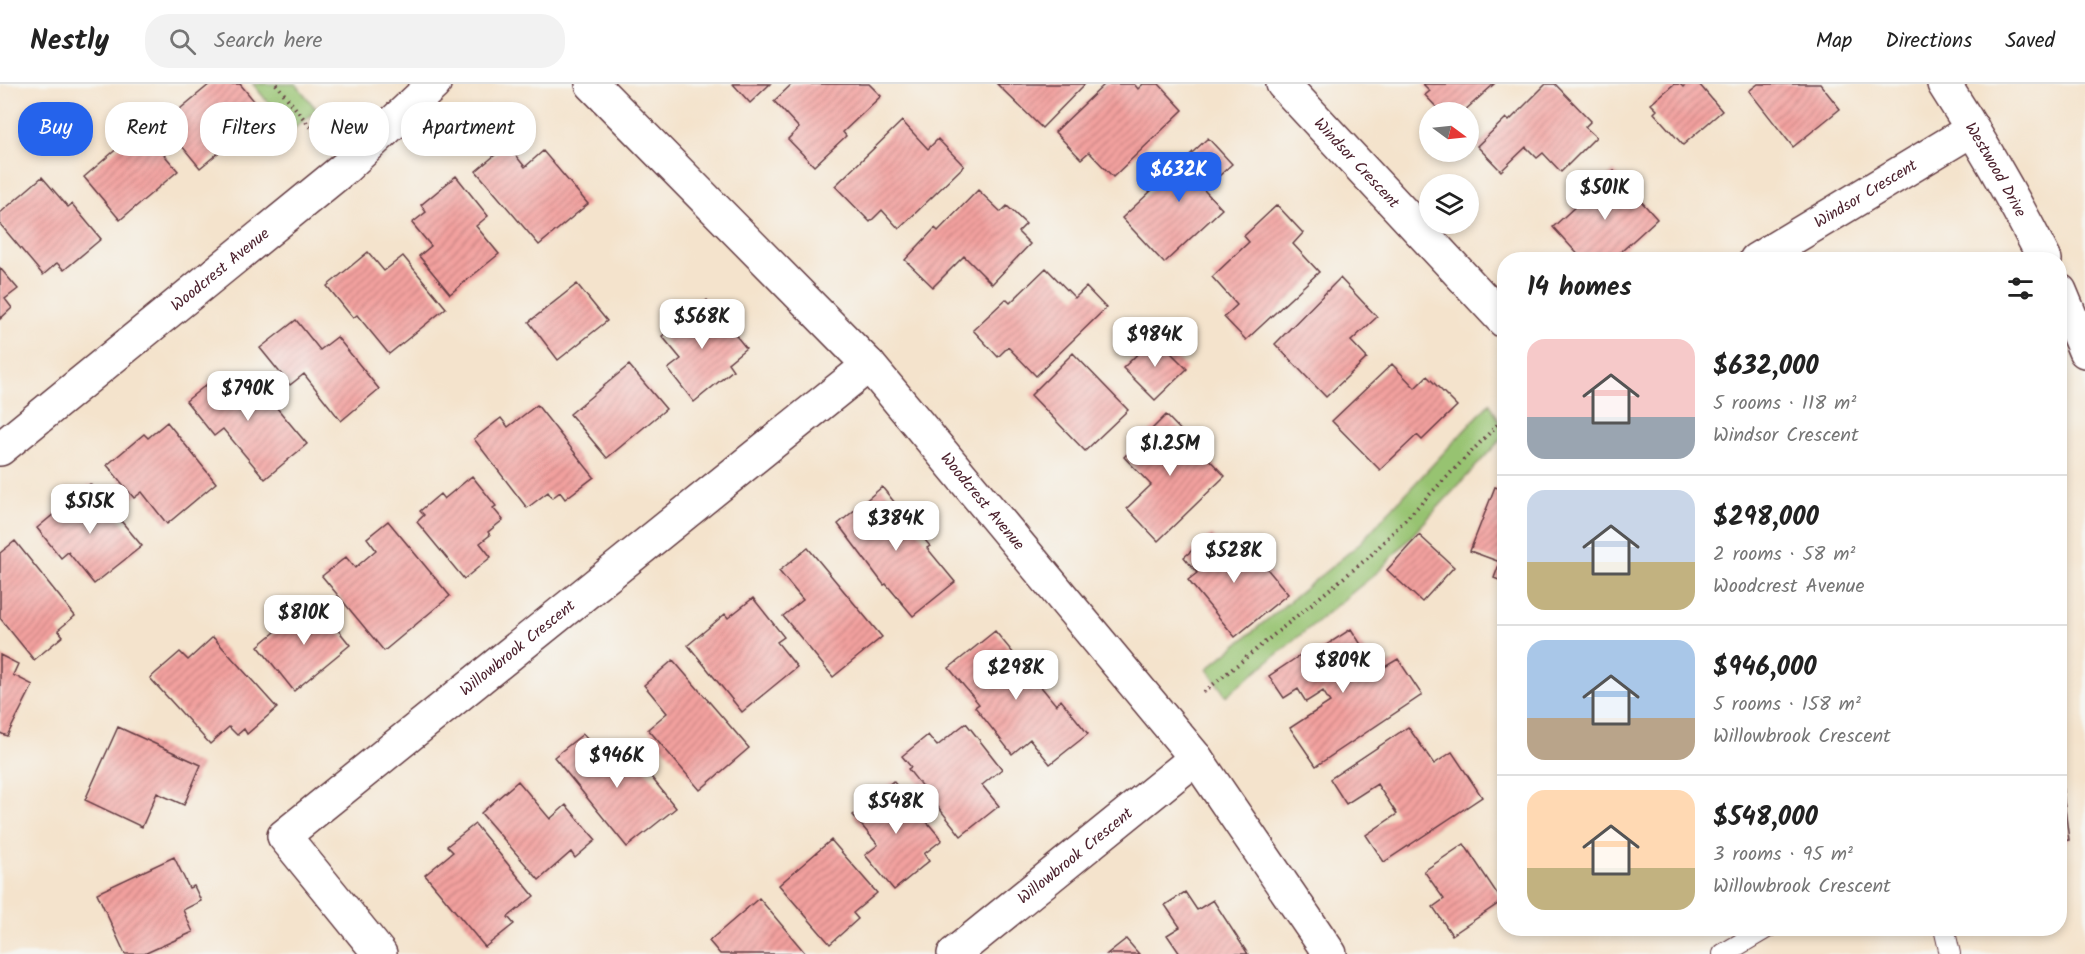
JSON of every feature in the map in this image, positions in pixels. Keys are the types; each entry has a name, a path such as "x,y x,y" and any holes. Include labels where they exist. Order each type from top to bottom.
{"street":[{"name":"Woodcrest Avenue","path":"0,449 346,167 434,84"},
{"name":"Woodcrest Avenue","path":"592,84 869,365 1196,758 1330,954"},
{"name":"Windsor Crescent","path":"1283,84 1497,313"},
{"name":"Westwood Drive","path":"1944,84 2012,195 2041,252"},
{"name":"Windsor Crescent","path":"1769,252 1973,129"},
{"path":"2067,308 2085,351"},
{"name":"Willowbrook Crescent","path":"380,954 284,836 869,365"},
{"name":"Willowbrook Crescent","path":"954,954 1196,758"}],"lane":[{"path":"1723,954 1753,936"},
{"path":"1946,936 1950,954"}],"path":[{"path":"276,84 309,125"},
{"path":"1204,692 1369,557 1497,425"}],"green space":[{"path":"253,84 296,84 311,102 309,116 297,126 297,102 268,102"},
{"path":"1490,403 1497,417 1497,444 1381,569 1226,696 1207,669 1358,545"}],"building":[{"path":"210,84 240,84 255,102 200,102 200,156 214,156 200,168 188,153 188,102"},
{"path":"733,84 770,84 750,103"},
{"path":"792,84 869,84 881,96 843,132 846,136 814,166 788,139 799,128 774,101"},
{"path":"997,84 1085,84 1042,128"},
{"path":"1105,84 1134,84 1138,89 1143,84 1159,84 1183,110 1113,177 1089,152 1081,159 1055,132"},
{"path":"1423,84 1494,84 1474,102 1432,102 1425,95 1430,91"},
{"path":"1546,84 1555,84 1591,121 1585,127 1596,137 1561,172 1543,153 1537,158 1526,147 1501,171 1479,148 1479,144 1506,118 1509,121"},
{"path":"1674,84 1680,84 1683,87 1686,84 1699,84 1722,111 1683,145 1654,113 1657,110 1651,104"},
{"path":"1758,84 1820,84 1840,109 1793,147 1749,91"},
{"path":"902,121 928,149 938,139 964,166 899,229 882,210 870,222 835,186"},
{"path":"1208,138 1232,164 1204,190 1222,209 1164,263 1122,218"},
{"path":"543,151 588,204 539,245 476,171 494,156 516,156 525,167"},
{"path":"108,156 165,156 178,171 120,220 84,177"},
{"path":"1614,171 1657,219 1621,252 1576,252 1553,227"},
{"path":"456,176 488,216 476,226 499,254 450,294 419,256 431,246 412,223 426,212 421,205"},
{"path":"42,177 68,207 72,204 101,239 64,270 57,263 43,275 0,224 0,213"},
{"path":"978,190 1001,212 1007,206 1026,224 1018,232 1030,244 992,284 964,256 933,287 905,260 935,228 938,231"},
{"path":"1277,205 1303,233 1293,244 1319,272 1246,340 1224,317 1237,305 1212,277 1249,242 1244,236"},
{"path":"368,252 384,271 403,256 446,308 389,354 357,315 353,318 327,286"},
{"path":"0,268 18,289 5,299 12,308 0,319"},
{"path":"1046,268 1075,298 1086,287 1106,308 1036,376 1008,347 998,357 973,330 1006,299 1010,303"},
{"path":"1340,278 1377,317 1351,341 1367,358 1326,397 1275,344"},
{"path":"577,284 607,321 558,360 529,322"},
{"path":"707,300 746,348 728,363 733,370 694,402 668,369 681,359 662,336"},
{"path":"296,320 320,350 337,337 379,389 341,421 304,374 290,385 260,348"},
{"path":"1155,337 1187,369 1155,400 1123,368"},
{"path":"1073,353 1128,410 1085,451 1031,395"},
{"path":"1392,364 1415,388 1427,376 1457,406 1422,440 1417,435 1380,470 1332,421"},
{"path":"629,365 666,409 607,458 570,414"},
{"path":"222,372 237,389 251,377 307,444 265,479 223,429 214,436 186,401"},
{"path":"537,405 594,477 565,499 560,492 552,498 548,492 527,508 474,439 501,418 508,427"},
{"path":"1166,415 1225,476 1158,541 1127,508 1151,485 1124,457"},
{"path":"167,422 216,483 167,524 142,492 134,498 107,465 144,434 148,438"},
{"path":"472,476 496,506 493,508 503,520 488,532 490,535 480,543 491,557 464,579 417,522 424,515 420,511 440,494 444,499"},
{"path":"90,484 142,546 94,584 68,552 61,558 37,528"},
{"path":"882,487 930,546 927,548 955,582 913,616 886,584 884,585 838,524"},
{"path":"1495,487 1497,488 1497,561 1470,551"},
{"path":"388,521 450,596 384,651 322,576 346,557 355,568 376,550 367,538"},
{"path":"1212,534 1234,561 1249,547 1288,594 1235,637 1188,580 1197,573 1184,557"},
{"path":"1419,535 1454,567 1422,602 1387,570"},
{"path":"15,541 75,616 58,630 63,636 34,660 0,618 0,553"},
{"path":"808,548 882,637 833,677 783,616 803,600 779,571"},
{"path":"753,598 784,637 777,642 797,667 742,712 688,645 725,614 728,618"},
{"path":"314,600 350,645 294,691 258,646"},
{"path":"1351,629 1378,671 1398,659 1422,695 1316,766 1290,728 1330,702 1323,691 1306,702 1298,689 1284,698 1269,676 1308,650 1311,655"},
{"path":"995,631 1056,705 1061,700 1088,734 1050,764 1030,739 1012,754 975,707 979,704 949,668"},
{"path":"213,637 277,708 247,734 244,729 237,735 229,727 210,744 150,678 180,652 188,660"},
{"path":"0,655 18,664 13,675 33,685 7,736 0,733"},
{"path":"673,660 749,748 700,790 648,729 667,713 644,685"},
{"path":"966,723 1002,769 982,785 999,806 961,836 908,769 911,767 902,756 928,735 937,746"},
{"path":"118,727 201,765 184,805 157,793 142,827 85,800"},
{"path":"1408,727 1434,764 1452,752 1482,797 1384,862 1366,835 1397,814 1377,784 1346,804 1330,779"},
{"path":"583,734 607,763 627,747 676,808 627,847 554,757"},
{"path":"518,781 550,819 566,805 596,840 575,858 571,852 539,880 481,813"},
{"path":"893,781 942,840 924,854 929,861 894,890 865,855 878,845 853,815"},
{"path":"475,824 534,896 508,917 514,924 485,947 425,875 453,852 447,846"},
{"path":"831,840 877,893 853,913 858,919 830,944 779,885"},
{"path":"1464,844 1497,894 1497,904 1452,935 1433,907 1444,899 1424,871"},
{"path":"174,857 189,888 194,886 201,901 183,910 193,932 144,954 125,954 97,893"},
{"path":"1185,892 1197,910 1213,900 1248,954 1180,954 1167,935 1180,927 1165,905"},
{"path":"759,898 806,954 720,954 709,941"},
{"path":"1126,939 1139,954 1107,954"}]}
